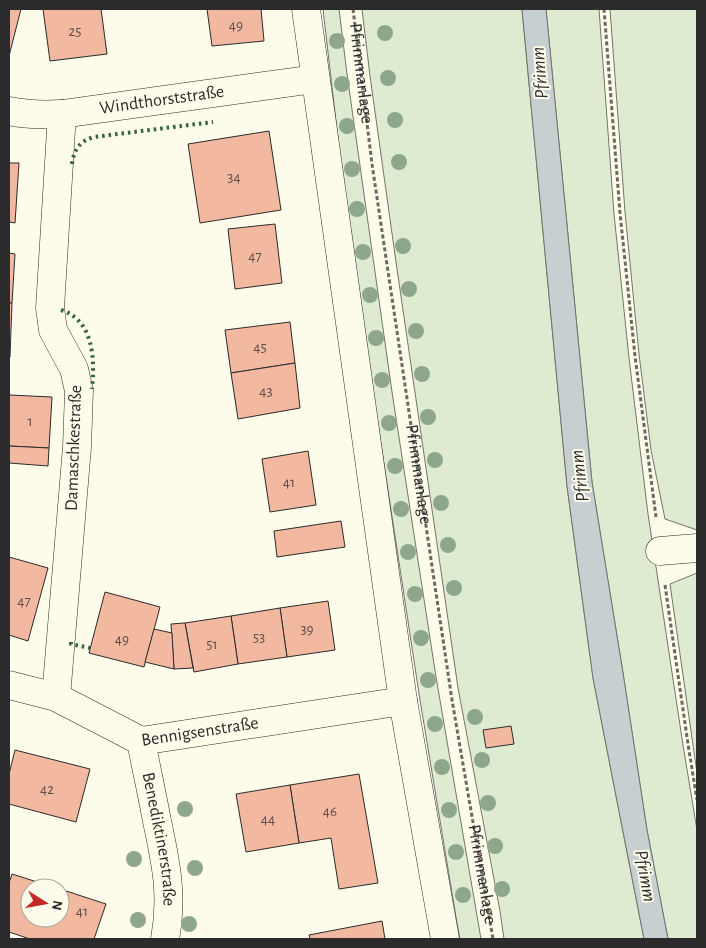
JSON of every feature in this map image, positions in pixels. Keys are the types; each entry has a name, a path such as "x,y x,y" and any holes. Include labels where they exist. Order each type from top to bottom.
{"street":[{"path":"306,9 402,701 445,939"},
{"name":"Windthorststraße","path":"9,110 22,114 62,114 315,79"},
{"name":"Damaschkestraße","path":"56,697 77,446 79,391 74,369 53,330 50,308 62,114"},
{"path":"660,551 697,548"},
{"name":"Bennigsenstraße","path":"9,685 56,697 141,741 402,701"},
{"name":"Benediktinerstraße","path":"141,741 166,864 169,893 168,922 165,939"}],"path":[{"name":"Pfrimmanlage","path":"353,9 372,164 449,681 493,939"},
{"path":"604,9 620,213 634,356 660,551 697,800"}],"green space":[{"path":"323,9 339,9 392,392 436,677 481,939 460,939 457,923 420,700 349,234"},
{"path":"362,9 522,9 567,486 593,678 644,939 504,939 458,688 396,262"},
{"path":"546,9 599,9 614,214 629,358 648,514 697,830 697,939 668,939 647,830 592,482"},
{"path":"610,9 697,9 697,530 665,519 651,450 639,354 625,212"},
{"path":"697,573 697,773 670,584"}],"water":[{"name":"Pfrimm","path":"522,9 546,9 592,482 647,830 668,939 644,939 593,678 567,486"}],"building":[{"path":"9,9 21,9 9,56"},
{"path":"43,9 101,9 107,54 50,61"},
{"path":"207,9 261,9 264,41 212,46"},
{"path":"269,131 281,210 200,223 188,144"},
{"path":"9,163 19,163 15,223 9,222"},
{"path":"275,224 282,283 235,289 228,229"},
{"path":"9,253 15,254 12,303 9,303"},
{"path":"9,303 12,303 10,357 9,357"},
{"path":"290,322 295,363 231,373 225,330"},
{"path":"295,363 300,408 238,419 231,373"},
{"path":"9,395 52,397 49,448 9,446"},
{"path":"9,446 49,448 48,466 9,463"},
{"path":"308,451 316,505 270,512 262,459"},
{"path":"341,521 345,547 277,557 274,531"},
{"path":"9,557 48,568 28,641 9,635"},
{"path":"105,592 160,607 144,667 89,653"},
{"path":"328,601 335,650 287,657 280,608"},
{"path":"280,608 287,657 238,664 231,616"},
{"path":"231,616 238,664 194,672 185,623"},
{"path":"185,623 193,668 174,669 171,624"},
{"path":"154,629 172,633 174,669 145,662"},
{"path":"511,726 514,744 486,748 483,730"},
{"path":"15,750 90,769 76,822 9,804 9,774"},
{"path":"359,774 378,883 339,889 331,838 299,843 290,785"},
{"path":"290,785 299,843 246,852 236,794"},
{"path":"12,874 25,878 20,878 20,928 70,928 70,892 106,904 94,939 30,939 9,932 9,883"},
{"path":"382,921 385,939 310,939 309,935"}],"hedge":[{"path":"72,164 78,146 94,137 213,122"},
{"path":"61,310 72,315 80,322 90,342 93,366 92,389"},
{"path":"71,642 71,644 90,648"}]}
